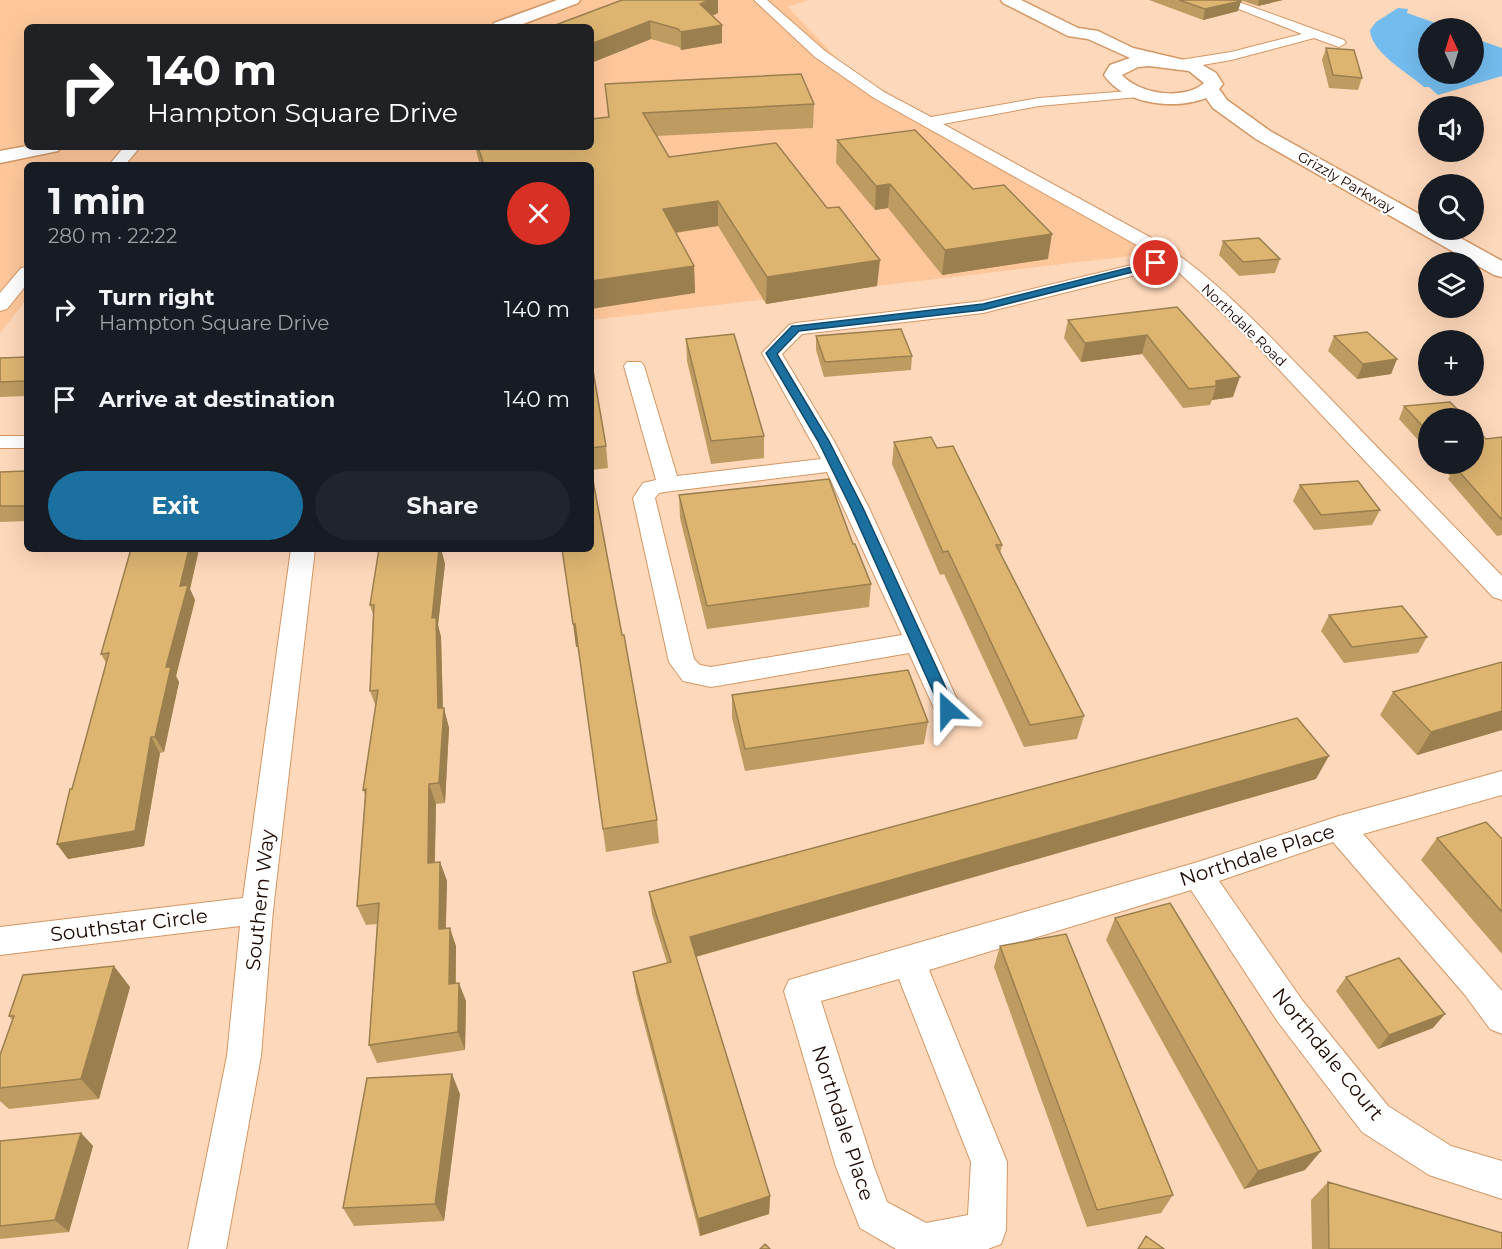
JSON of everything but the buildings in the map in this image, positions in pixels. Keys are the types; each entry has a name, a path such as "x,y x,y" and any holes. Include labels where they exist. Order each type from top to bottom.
{"street":[{"path":"508,24 572,0"},
{"name":"Northdale Road","path":"760,0 820,54 879,95 1175,260 1262,340 1502,591"},
{"path":"1009,0 1074,32 1092,35 1127,52 1204,72 1211,84"},
{"path":"1222,0 1339,43"},
{"path":"1238,6 1260,0"},
{"path":"1074,32 1078,39 1100,50 1111,60 1116,81 1125,87 1146,94"},
{"path":"930,122 1039,102 1100,84 1115,72 1135,62 1205,62 1266,49 1315,34"},
{"path":"1039,102 1146,94 1188,97 1266,49"},
{"name":"Grizzly Parkway","path":"1211,84 1220,104 1263,135 1418,223"},
{"name":"Grizzly Parkway","path":"1146,94 1196,107 1235,126 1263,135"},
{"path":"0,157 36,150"},
{"path":"120,162 130,150"},
{"name":"Grizzly Parkway","path":"1449,240 1502,270"},
{"path":"948,710 835,464 771,353 796,329 983,307 1175,260"},
{"path":"0,305 24,276"},
{"path":"634,366 668,484"},
{"path":"0,442 24,442"},
{"path":"835,464 668,484 651,489 644,498 682,662 692,674 711,677 918,642"},
{"name":"Southern Way","path":"207,1249 244,1056 257,910 303,552"},
{"name":"Northdale Place","path":"909,961 989,1162 987,1230 923,1243 873,1215 855,1167 801,991 1198,875 1339,828 1502,783"},
{"path":"1339,828 1477,984 1502,1018"},
{"name":"Northdale Court","path":"1198,875 1290,1011 1375,1119 1442,1162 1502,1180"},
{"name":"Southstar Circle","path":"0,941 257,910"}],"shaded area":[{"path":"0,0 809,0 788,7 841,63 1063,204 1181,250 594,320 594,162 24,162 24,303 0,333"}],"water":[{"path":"1398,8 1408,9 1407,13 1421,18 1418,18 1418,82 1377,47 1370,30 1376,22"},
{"path":"1484,42 1502,48 1502,76 1484,81"},
{"path":"1420,84 1475,84 1438,95 1429,87"}],"route":[{"path":"948,710 857,508 824,441 771,353 796,329 983,307 1156,263"}]}
